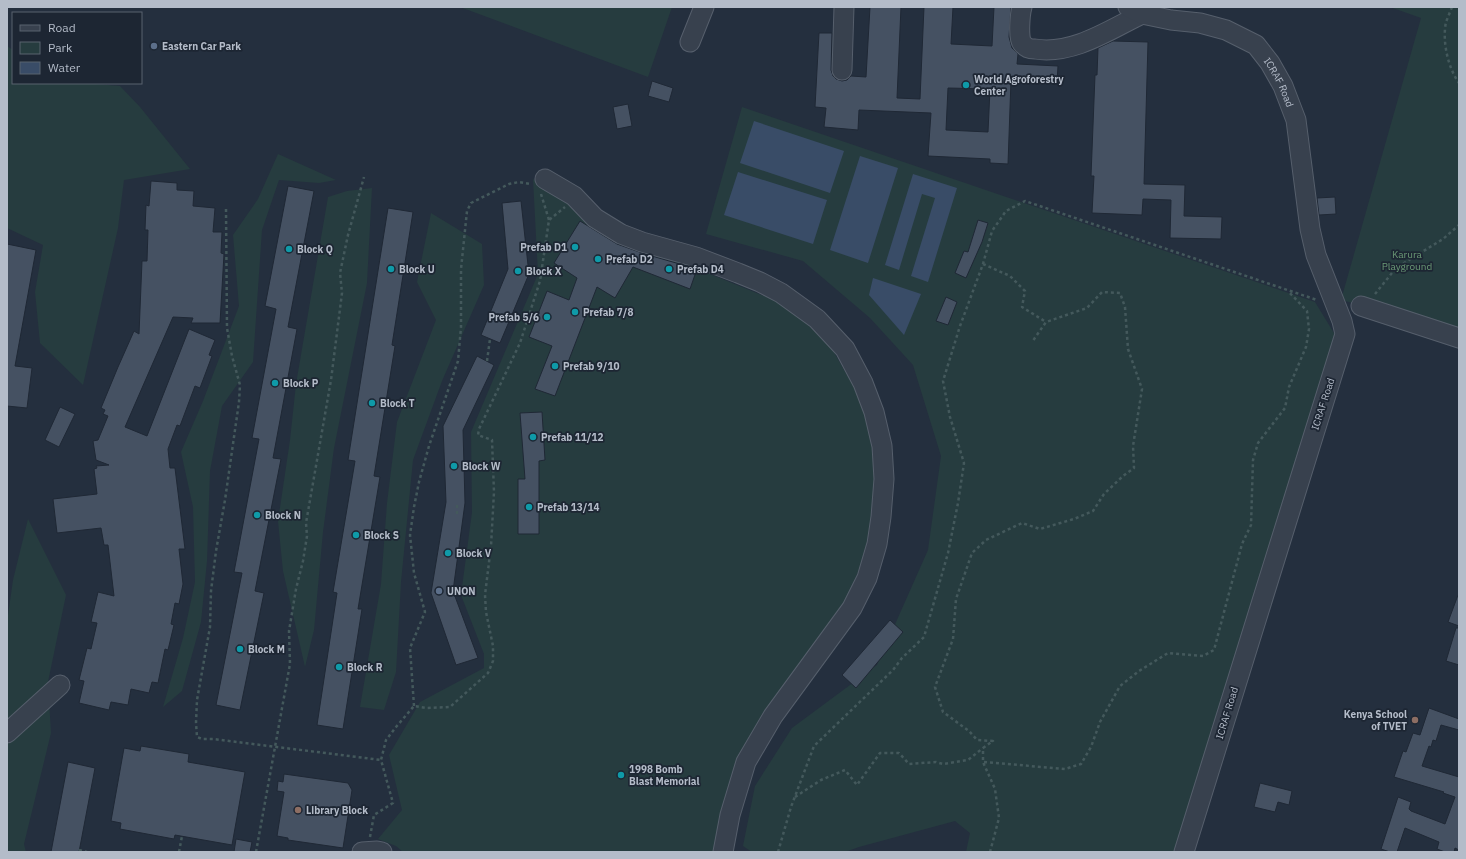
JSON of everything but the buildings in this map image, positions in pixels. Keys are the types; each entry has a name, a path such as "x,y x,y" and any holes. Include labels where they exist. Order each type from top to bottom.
{"lane":[{"path":"690,42 704,7"},
{"path":"707,26 715,7"},
{"path":"842,70 844,7"},
{"path":"1022,7 1021,42 1027,48 1055,51 1086,42 1135,10"},
{"name":"ICRAF Road","path":"1135,10 1171,20 1200,23 1226,30 1256,45 1270,63 1283,86 1296,120 1310,229 1316,255 1342,321 1345,334 1184,852"},
{"path":"540,186 574,196 595,218 621,234 642,242 696,258 760,282 782,293 817,319 845,349 863,383 874,412 882,446 884,479 877,544 867,578 852,608 773,716 746,762 730,815 723,852"},
{"path":"1361,306 1459,338"},
{"path":"7,733 60,686"}],"path":[{"path":"1452,7 1446,24 1446,50 1453,76 1459,83"},
{"path":"256,852 290,664 289,631 296,589 303,561 307,536 306,524 333,366 342,293 340,273 348,235 364,177"},
{"path":"374,852 369,839 374,815 393,803 381,760 386,740 414,706 410,648 425,612 414,573 410,535 419,482 429,446 458,361 461,327 461,269 467,211 471,202 509,184 519,182 540,186 543,203 549,220 540,281 520,343 479,429 478,435 492,440 494,492 491,546 485,595 486,612 493,646 493,661 488,674 450,707 427,708 414,706"},
{"path":"549,220 563,209 574,196"},
{"path":"778,852 795,797 814,746 893,670 902,658 924,637 948,553 964,463 950,417 943,381 960,326 983,264 992,231 1006,210 1024,201 1318,300"},
{"path":"226,209 227,328 232,356 240,386 225,500 216,551 210,627 197,700 196,723 198,737 202,740 206,738 381,760"},
{"path":"1361,306 1371,299 1396,268 1443,239 1459,225"},
{"path":"983,264 1010,276 1025,292 1022,307 1046,322"},
{"path":"983,762 1065,770 1081,764 1091,747 1100,722 1120,686 1139,670 1168,653 1203,656 1214,650 1242,544 1251,525 1254,454 1258,443 1285,408 1289,387 1306,347 1309,329 1307,311 1288,291"},
{"path":"795,797 821,780 845,770 857,785 880,753 899,753 909,764 936,762 943,764 968,760 993,741 977,740 970,731 943,712 935,687 953,639 956,599 972,553 986,540 1022,522 1040,529 1074,519 1093,511 1104,494 1134,468 1133,446 1142,389 1128,349 1125,306 1120,293 1102,292 1087,308 1046,322 1032,342"},
{"path":"487,361 490,339"},
{"path":"457,503 457,514"},
{"path":"983,748 983,762 995,789 998,818 990,852"},
{"path":"179,852 182,836"},
{"path":"79,850 87,852"}],"green space":[{"path":"460,7 672,7 648,77"},
{"name":"Karura Playground","path":"1390,7 1459,7 1459,330 1341,300 1421,18"},
{"path":"7,46 12,49 12,84 97,84 120,86 140,107 190,169 124,180 118,228 83,385 40,343 35,292 43,245 7,228"},
{"path":"742,107 1315,302 1337,338 1179,852 966,852 970,833 955,821 845,852 752,852 743,846 755,786 792,728 877,665 928,550 941,456 913,365 870,318 803,261 706,234"},
{"path":"278,154 336,180 319,183 279,180 262,230 253,362 222,406 210,471 207,561 201,622 182,691 163,707 183,638 195,582 193,507 181,452 203,401 239,306 233,235 258,199"},
{"path":"533,179 594,221 696,262 705,272 789,306 831,347 863,403 875,454 875,504 867,550 846,602 750,739 720,852 403,852 396,846 378,839 402,810 389,755 420,702 484,668 484,654 461,595 472,512 471,432 538,274"},
{"path":"372,188 367,283 334,448 323,532 314,630 305,667 283,571 278,521 290,440 296,384 328,197 347,191"},
{"path":"431,213 482,244 484,285 442,381 413,460 401,582 396,672 384,710 360,707 381,584 387,503 397,422 436,320 417,282"},
{"path":"28,519 66,595 48,682 51,733 24,844 26,852 7,852 7,622 13,580"}],"water":[{"path":"754,121 844,151 830,193 740,163"},
{"path":"860,156 898,168 868,263 830,250"},
{"path":"738,172 827,200 813,244 724,215"},
{"path":"913,174 957,188 928,282 911,276 935,198 922,194 899,270 885,265"},
{"path":"873,278 921,294 904,335 869,295"}],"place":[{"name":"Eastern Car Park","path":"154,46"},
{"name":"World Agroforestry Center","path":"966,85"},
{"name":"Prefab D1","path":"575,247"},
{"name":"Block Q","path":"289,249"},
{"name":"Prefab D2","path":"598,259"},
{"name":"Block U","path":"391,269"},
{"name":"Prefab D4","path":"669,269"},
{"name":"Block X","path":"518,271"},
{"name":"Prefab 7/8","path":"575,312"},
{"name":"Prefab 5/6","path":"547,317"},
{"name":"Prefab 9/10","path":"555,366"},
{"name":"Block P","path":"275,383"},
{"name":"Block T","path":"372,403"},
{"name":"Prefab 11/12","path":"533,437"},
{"name":"Block W","path":"454,466"},
{"name":"Prefab 13/14","path":"529,507"},
{"name":"Block N","path":"257,515"},
{"name":"Block S","path":"356,535"},
{"name":"Block V","path":"448,553"},
{"name":"UNON","path":"439,591"},
{"name":"Block M","path":"240,649"},
{"name":"Block R","path":"339,667"},
{"name":"Kenya School of TVET","path":"1415,720"},
{"name":"1998 Bomb Blast Memorial","path":"621,775"},
{"name":"Library Block","path":"298,810"}]}
